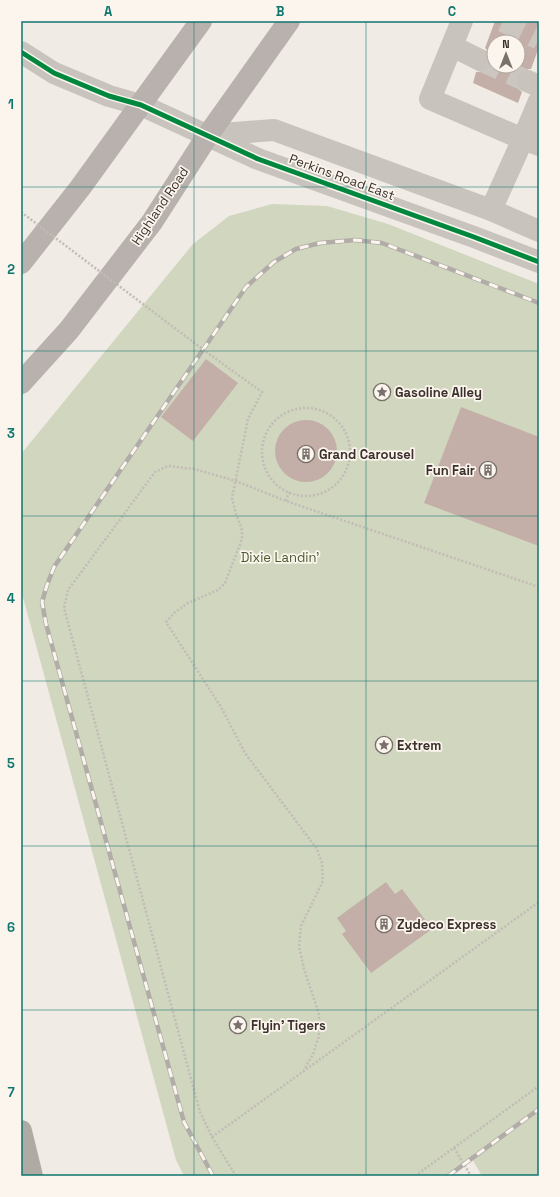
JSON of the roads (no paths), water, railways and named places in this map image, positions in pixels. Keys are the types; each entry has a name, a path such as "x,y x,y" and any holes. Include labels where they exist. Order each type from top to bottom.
{"highway":[{"path":"21,1131 32,1176"}],"main road":[{"path":"21,263 80,188 201,21"},
{"name":"Highland Road","path":"21,383 69,330 152,222 208,135 289,21"}],"street":[{"path":"462,21 430,99 531,142"},
{"path":"452,46 480,60"},
{"name":"Perkins Road East","path":"21,52 54,73 109,96 141,105 258,159 539,262"},
{"path":"491,210 531,142 539,101"},
{"name":"Perkins Road East","path":"208,135 274,130 491,210 539,231"}],"tunnel":[{"path":"503,21 539,39"},
{"path":"480,60 527,81"}],"railway":[{"path":"213,1176 184,1122 46,624 42,602 47,585 54,567 246,287 274,262 296,249 320,243 355,240 382,243 539,303"},
{"path":"448,1176 539,1109"}],"place":[{"name":"Gasoline Alley","path":"382,392"},
{"name":"Grand Carousel","path":"306,454"},
{"name":"Fun Fair","path":"488,470"},
{"name":"Extrem","path":"384,745"},
{"name":"Zydeco Express","path":"384,924"},
{"name":"Flyin' Tigers","path":"238,1025"}],"park label":[{"name":"Dixie Landin'","path":"280,557"}]}
